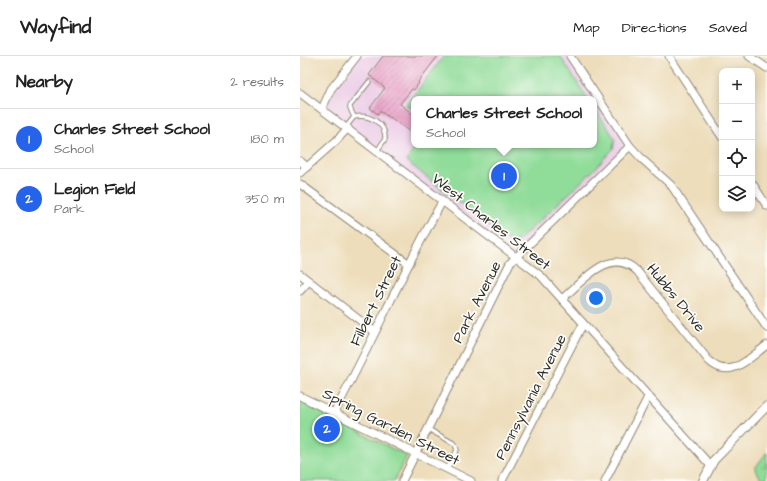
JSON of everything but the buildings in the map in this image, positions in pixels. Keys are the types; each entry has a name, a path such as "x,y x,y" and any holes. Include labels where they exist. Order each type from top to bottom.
{"street":[{"path":"322,108 331,89 357,56"},
{"path":"570,56 597,96"},
{"path":"669,56 719,132"},
{"path":"749,56 767,68"},
{"name":"West Charles Street","path":"300,93 322,108 442,202 516,256 540,276 710,465"},
{"path":"597,96 630,146 671,185 767,328"},
{"path":"300,173 336,141 347,128"},
{"name":"Park Avenue","path":"402,481 510,263 630,146"},
{"path":"300,160 307,167"},
{"path":"300,184 409,264"},
{"path":"755,188 767,206"},
{"name":"Filbert Street","path":"334,413 351,383 409,264 442,202"},
{"name":"Hubbs Drive","path":"562,299 602,266 613,262 626,262 637,270 709,361 718,368 725,370 735,368 767,345"},
{"path":"300,274 375,332"},
{"path":"300,291 309,282"},
{"name":"Pennsylvania Avenue","path":"502,481 583,324"},
{"name":"Spring Garden Street","path":"300,396 471,481"},
{"path":"604,481 648,397"},
{"path":"703,481 710,465 721,452 767,406"}],"lane":[{"path":"354,117 350,106 369,82"},
{"path":"354,117 366,116 384,129 385,139 377,151"},
{"path":"347,128 354,117"},
{"path":"428,429 455,444 457,450 447,469"}],"shaded area":[{"path":"356,56 568,56 596,96 411,96 411,148 597,148 597,98 630,146 516,256 322,109"}],"green space":[{"path":"444,56 560,56 586,96 413,96"},
{"path":"411,99 411,109 406,105"},
{"path":"597,112 615,139 613,149 593,171 518,241 511,243 406,161 415,148 597,148"},
{"path":"300,402 407,456 394,481 300,481"},
{"path":"767,452 767,481 762,481 755,468"}],"place":[{"name":"Charles Street School","path":"504,176"},
{"name":"Legion Field","path":"327,429"}]}
